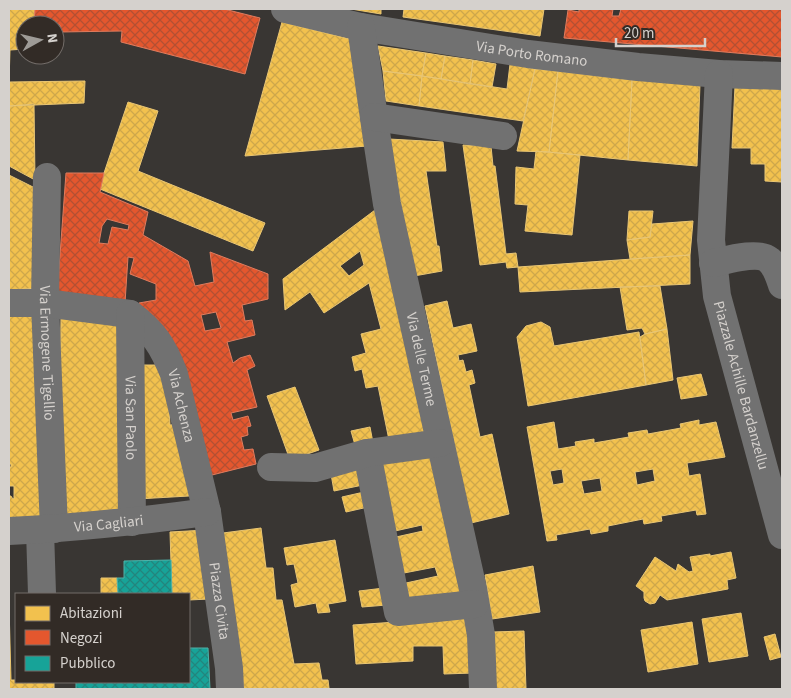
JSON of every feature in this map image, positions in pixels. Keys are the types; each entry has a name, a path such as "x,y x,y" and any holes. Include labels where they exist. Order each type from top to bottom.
{"street":[{"name":"Via Porto Romano","path":"285,9 362,27 528,54 638,67 719,74 782,76"},
{"name":"Via delle Terme","path":"362,27 387,204 476,604 481,635 483,689"},
{"name":"Piazzale Achille Bardanzellu","path":"719,74 712,240 717,296 782,535"},
{"path":"374,117 503,136"},
{"name":"Via Ermogene Tigellio","path":"42,593 47,530 45,303 47,177"},
{"path":"713,263 762,256 774,266 782,285"},
{"path":"9,304 45,303 130,314"},
{"name":"Via Achenza","path":"130,314 152,334 166,353 174,374 207,512"},
{"name":"Via San Paolo","path":"130,314 132,522"},
{"path":"271,467 315,468 367,454 440,443"},
{"path":"367,454 398,612 476,604"},
{"name":"Via Cagliari","path":"9,531 47,530 132,522 207,512"},
{"name":"Piazza Civita","path":"207,512 229,668 230,689"}],"building: Abitazioni":[{"path":"9,9 35,9 35,15 15,15 15,50 10,50 9,82"},
{"path":"351,9 381,9 381,14"},
{"path":"404,9 544,9 540,36 403,17"},
{"path":"282,22 358,41 367,146 245,156"},
{"path":"378,46 426,53 422,76 383,71"},
{"path":"426,53 445,56 441,79 422,76"},
{"path":"445,56 473,60 470,84 441,79"},
{"path":"473,60 496,64 492,87 470,84"},
{"path":"510,64 535,69 523,121 419,106 422,76 507,89"},
{"path":"535,69 558,71 549,152 517,151"},
{"path":"383,71 422,76 419,106 386,101"},
{"path":"558,71 632,80 628,160 549,152"},
{"path":"632,80 700,84 697,166 628,160"},
{"path":"85,81 84,103 9,106 9,82"},
{"path":"735,86 782,87 782,182 765,181 765,164 751,164 751,148 732,148"},
{"path":"128,102 158,111 138,171 265,223 253,251 100,189"},
{"path":"34,104 35,180 9,166 9,106"},
{"path":"389,139 443,142 446,171 426,171 442,271 414,276"},
{"path":"463,145 491,146 506,254 516,253 518,267 507,268 506,262 480,265"},
{"path":"536,151 580,155 572,235 525,231 528,205 515,204 516,167 534,169"},
{"path":"9,175 37,189 38,288 9,290"},
{"path":"375,210 432,435 390,445 378,386 366,388 362,369 355,371 352,357 366,353 361,334 381,329 369,283 324,313 310,292 285,310 283,279","holes":["360,251 364,265 349,276 340,266"]},
{"path":"629,211 653,211 650,237 627,240"},
{"path":"693,221 690,255 630,259 627,240 650,237 652,224"},
{"path":"690,255 690,284 520,292 518,267"},
{"path":"660,286 667,329 645,334 642,328 627,330 620,287"},
{"path":"447,301 453,328 471,324 477,351 458,355 459,361 463,360 466,372 472,370 475,383 469,385 480,437 492,434 509,514 471,523 425,306"},
{"path":"36,310 45,522 9,523 9,496 14,499 14,486 9,486 9,467 11,467 11,464 9,464 9,311"},
{"path":"61,316 122,321 121,519 67,523 60,419"},
{"path":"541,322 550,327 554,346 639,332 646,385 528,406 517,337 526,326"},
{"path":"667,329 673,380 646,385 640,337"},
{"path":"139,365 162,365 168,388 170,425 177,424 189,496 137,499"},
{"path":"701,374 707,395 681,399 677,378"},
{"path":"295,387 319,450 290,460 267,396"},
{"path":"699,420 699,425 716,422 725,457 687,463 689,476 700,474 706,514 697,515 696,510 661,516 662,521 644,524 643,519 608,526 608,531 591,534 590,529 556,535 557,540 547,541 527,427 554,422 558,449 576,446 575,442 594,439 594,443 629,437 628,433 647,430 648,434 681,428 680,424","holes":["562,469 564,483 553,485 550,471","653,469 655,481 637,485 635,472","600,478 602,491 584,494 581,481"]},
{"path":"370,427 374,448 357,452 351,431"},
{"path":"435,451 463,592 410,604 406,583 438,576 435,567 404,573 396,537 423,531 422,525 395,531 381,464"},
{"path":"359,468 363,485 334,491 331,474"},
{"path":"364,492 368,507 346,512 342,497"},
{"path":"261,528 266,568 273,568 276,600 282,600 294,664 319,663 322,680 328,680 329,688 244,689 223,533"},
{"path":"206,530 209,599 190,600 190,593 172,593 170,532"},
{"path":"335,540 346,601 328,604 330,612 318,613 316,603 295,607 291,585 298,583 294,564 287,565 284,548"},
{"path":"731,552 736,578 727,580 728,589 667,600 660,595 655,603 650,604 645,601 644,592 636,586 655,557 676,571 678,564 689,572 693,571 690,557"},
{"path":"533,566 540,612 492,619 485,575"},
{"path":"101,578 117,578 118,593 101,593"},
{"path":"384,588 387,605 362,607 359,591"},
{"path":"9,606 11,680 15,680 15,683 54,683 54,689 9,689"},
{"path":"741,613 748,656 709,662 702,619"},
{"path":"467,617 473,673 444,674 443,646 413,646 413,661 356,664 353,625"},
{"path":"692,622 698,664 648,672 641,630"},
{"path":"524,631 526,689 494,689 492,632"},
{"path":"775,634 781,657 770,660 764,637"}],"building: Negozi":[{"path":"35,9 224,9 260,18 245,74 121,42 122,31 65,32 65,15 35,15"},
{"path":"579,9 613,9 612,16 619,16 621,9 782,9 782,57 564,38 568,10 579,12"},
{"path":"66,173 104,173 100,192 148,212 143,235 188,261 195,286 214,282 210,252 268,274 268,299 242,305 245,321 252,320 255,335 227,342 233,363 240,358 250,355 255,366 247,370 257,407 231,413 233,420 248,416 251,426 247,427 248,435 241,437 244,450 253,449 256,464 208,476 142,316 139,303 156,300 156,284 130,274 134,258 128,257 125,303 57,296","holes":["107,219 129,225 128,230 112,227 108,244 99,243 102,226","216,312 221,328 205,331 201,315"]}],"building: Pubblico":[{"path":"171,560 172,593 118,593 117,578 124,578 124,561"},
{"path":"190,648 208,648 210,689 76,689 76,683 190,683"}]}
